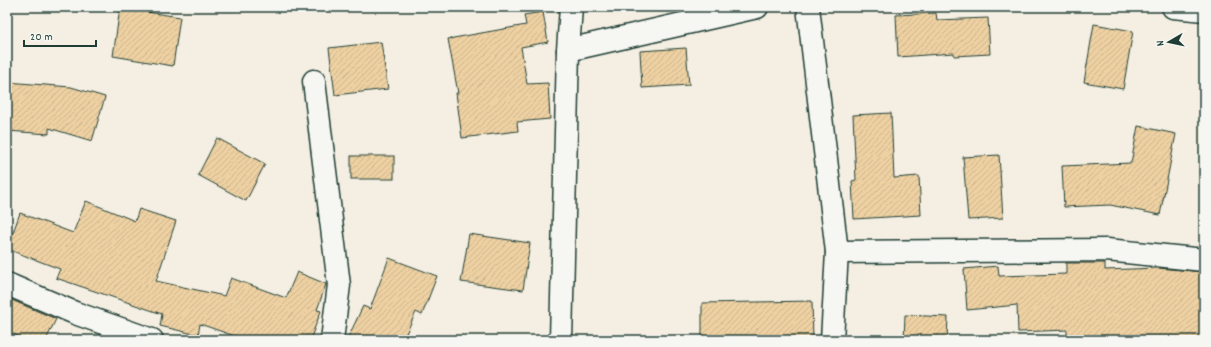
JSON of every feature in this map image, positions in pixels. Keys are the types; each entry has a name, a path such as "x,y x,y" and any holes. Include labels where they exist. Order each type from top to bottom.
{"street":[{"path":"561,340 568,50 571,7"},
{"path":"568,50 757,7"},
{"path":"808,7 837,252 832,340"},
{"path":"1174,7 1204,10"},
{"path":"314,81 339,286 332,340"},
{"path":"837,252 1107,250 1204,260"},
{"path":"7,284 75,313 152,340"}],"building":[{"path":"120,8 180,17 173,66 113,56"},
{"path":"543,12 548,42 521,47 527,84 548,83 550,119 517,122 518,131 462,138 456,93 458,93 448,39 526,25 524,15"},
{"path":"936,13 937,20 988,18 990,54 954,56 954,53 898,57 896,15"},
{"path":"1094,24 1133,31 1123,89 1084,82"},
{"path":"381,42 388,89 335,95 329,48"},
{"path":"686,48 689,85 642,88 640,51"},
{"path":"7,82 71,87 105,97 92,141 49,128 49,134 7,131"},
{"path":"891,113 894,178 919,176 921,215 854,219 852,181 856,180 853,115"},
{"path":"1138,126 1176,134 1160,215 1110,205 1064,207 1062,166 1131,163"},
{"path":"217,138 265,164 246,201 198,175"},
{"path":"999,155 1003,218 968,220 963,157"},
{"path":"351,156 394,156 394,179 351,179"},
{"path":"86,201 135,221 139,209 176,221 156,281 224,296 231,278 286,298 297,272 326,284 317,310 321,311 310,340 246,340 200,324 198,335 160,326 162,314 56,278 60,269 7,249 20,213 73,233"},
{"path":"469,234 530,243 523,290 461,282"},
{"path":"389,258 437,276 422,315 416,312 403,340 347,340 363,306 370,309"},
{"path":"1066,263 1105,263 1105,270 1158,268 1204,272 1204,340 1067,340 1067,330 1018,332 1017,305 967,310 964,269 998,266 999,276 1066,274"},
{"path":"7,298 56,319 46,340 26,340 7,331"},
{"path":"812,301 813,340 702,340 702,303"},
{"path":"905,315 948,317 947,340 904,340"}]}
